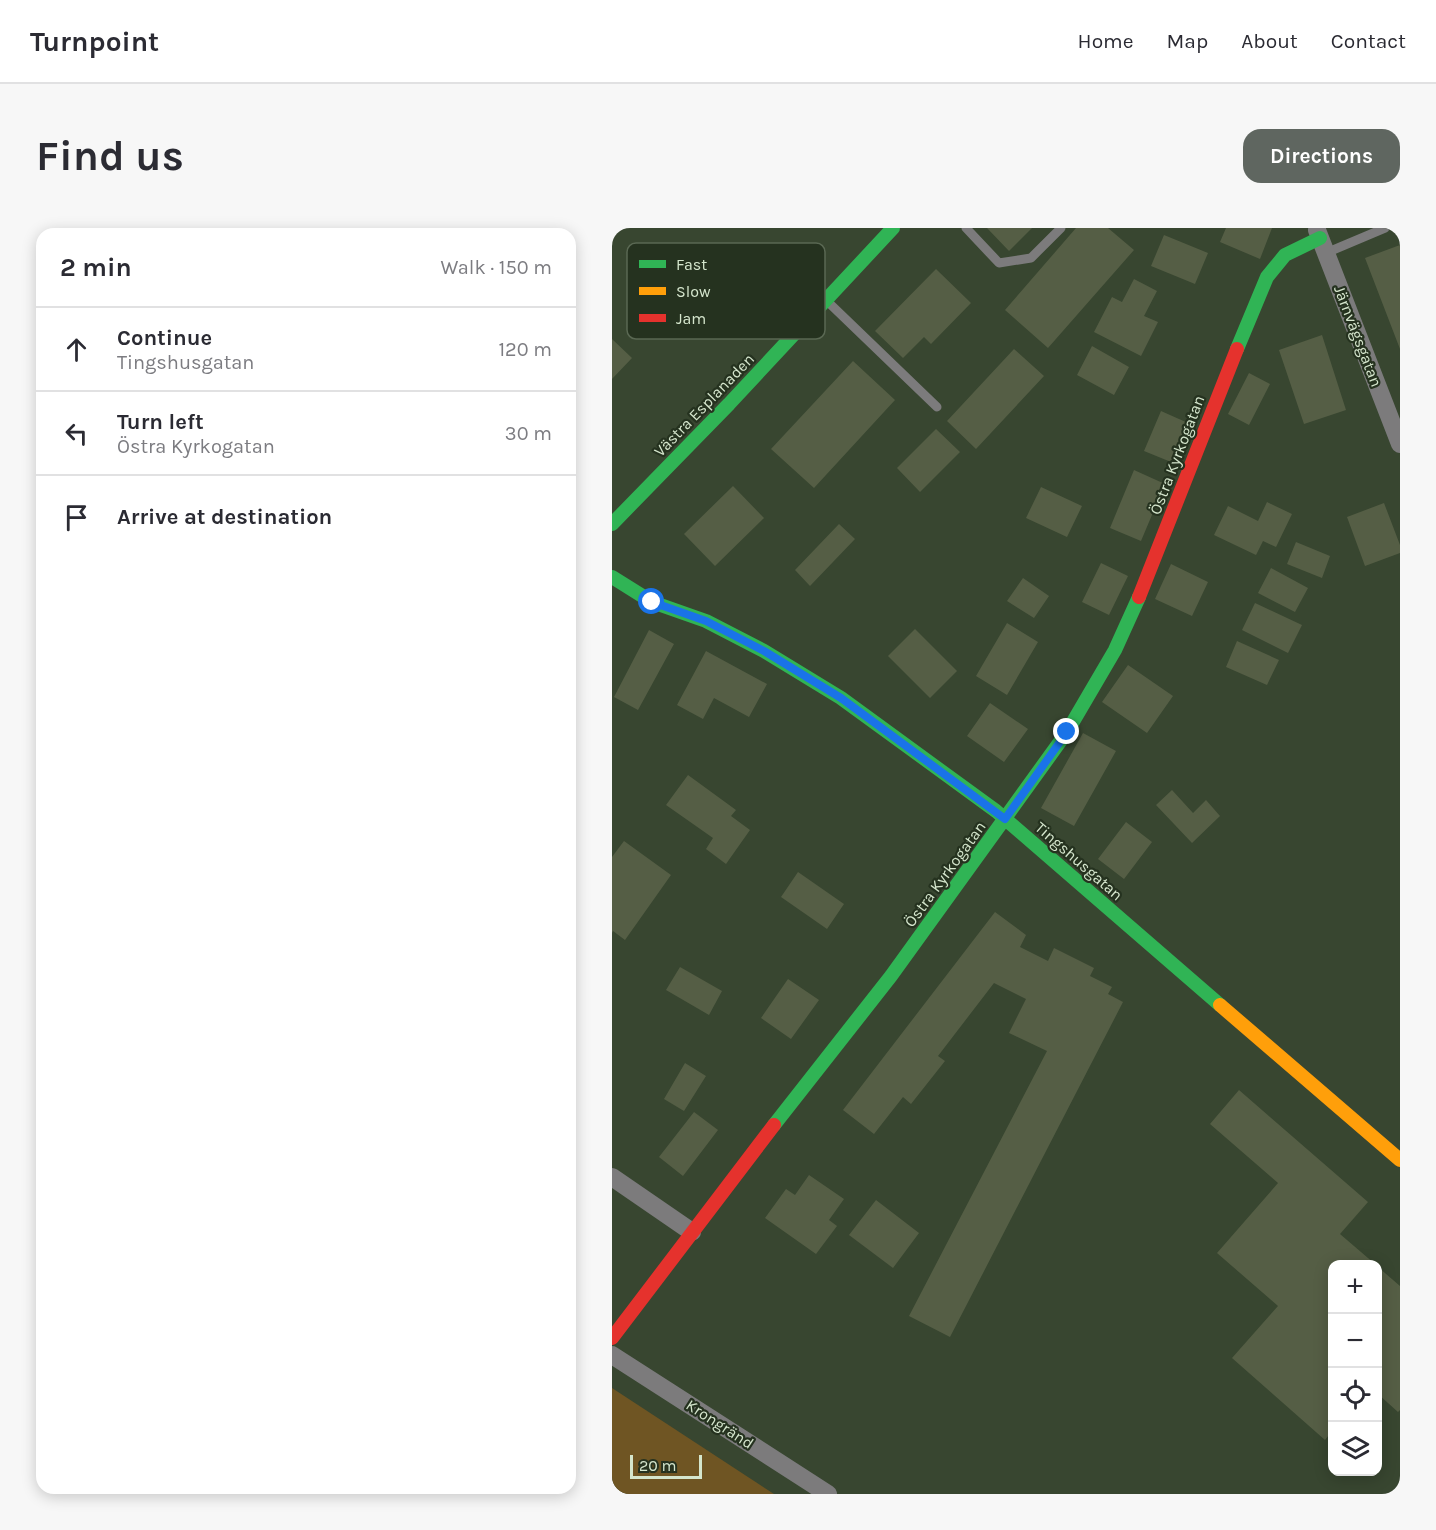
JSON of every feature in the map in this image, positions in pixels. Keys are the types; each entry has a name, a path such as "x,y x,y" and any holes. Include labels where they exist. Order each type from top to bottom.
{"street":[{"name":"Västra Esplanaden","path":"826,301 893,228"},
{"name":"Järnvägsgatan","path":"1321,239 1400,444"},
{"name":"Östra Kyrkogatan","path":"612,1338 891,976 1067,732 1115,650 1142,592 1267,277 1285,255 1321,239"},
{"name":"Västra Esplanaden","path":"612,524 790,339"},
{"name":"Tingshusgatan","path":"612,577 652,602 706,621 764,651 841,698 1005,819 1400,1160"},
{"path":"612,1178 692,1232"},
{"name":"Krongränd","path":"612,1355 828,1494"}],"lane":[{"path":"966,228 999,263 1030,258 1061,228"},
{"path":"1321,239 1384,228"},
{"path":"826,301 937,407"}],"shaded area":[{"path":"612,1388 774,1494 612,1494"}],"building":[{"path":"987,228 1032,228 1009,251"},
{"path":"1076,228 1108,228 1134,250 1048,348 1005,310"},
{"path":"1226,228 1272,228 1260,259 1220,242"},
{"path":"1164,235 1208,253 1195,284 1151,266"},
{"path":"1400,245 1400,349 1365,258"},
{"path":"936,269 971,303 931,344 924,337 903,358 875,331"},
{"path":"1134,279 1157,291 1144,316 1158,322 1141,356 1094,332 1112,297 1122,302"},
{"path":"1322,335 1346,410 1304,424 1279,350"},
{"path":"612,339 632,358 612,379"},
{"path":"1092,346 1129,367 1114,395 1077,375"},
{"path":"1014,349 1044,376 976,449 947,421"},
{"path":"853,361 895,400 814,488 771,449"},
{"path":"1249,373 1270,384 1249,425 1228,414"},
{"path":"1161,411 1188,423 1171,462 1144,451"},
{"path":"936,429 960,452 920,492 897,468"},
{"path":"1134,470 1165,484 1141,541 1110,528"},
{"path":"733,486 764,518 715,566 684,534"},
{"path":"1041,487 1082,506 1067,537 1026,518"},
{"path":"1267,502 1292,514 1276,547 1263,541 1256,555 1214,535 1228,506 1258,521"},
{"path":"1384,503 1400,545 1400,553 1365,566 1347,517"},
{"path":"839,524 855,539 810,586 795,570"},
{"path":"1296,542 1330,556 1322,578 1287,564"},
{"path":"1101,563 1128,576 1109,615 1082,602"},
{"path":"1171,564 1208,582 1192,616 1155,599"},
{"path":"1271,568 1308,588 1295,612 1258,593"},
{"path":"1023,578 1049,596 1034,618 1007,601"},
{"path":"1255,603 1302,625 1288,653 1242,630"},
{"path":"1007,623 1038,642 1007,695 976,676"},
{"path":"915,629 957,671 930,698 888,656"},
{"path":"649,630 674,644 638,710 614,697"},
{"path":"1237,641 1279,660 1267,685 1226,667"},
{"path":"706,651 767,684 749,717 714,698 703,719 677,705"},
{"path":"1128,665 1173,696 1147,733 1102,702"},
{"path":"990,703 1028,729 1004,762 967,736"},
{"path":"1083,733 1116,751 1074,826 1041,808"},
{"path":"688,775 736,810 731,816 750,830 726,864 706,849 713,838 666,805"},
{"path":"1172,790 1193,813 1206,800 1220,816 1192,843 1156,805"},
{"path":"1126,822 1152,842 1124,879 1098,859"},
{"path":"624,841 671,875 625,940 613,931 612,933 612,857"},
{"path":"798,872 844,904 827,929 781,897"},
{"path":"995,912 1026,935 1020,947 1048,961 1054,948 1094,968 1090,976 1112,987 1108,994 1123,1002 950,1337 909,1316 1047,1051 1009,1033 1026,999 994,983 938,1056 945,1061 911,1104 903,1097 874,1134 843,1110"},
{"path":"680,967 722,991 709,1015 666,990"},
{"path":"788,979 819,1000 791,1039 761,1018"},
{"path":"685,1063 706,1076 684,1111 664,1099"},
{"path":"1239,1090 1368,1202 1340,1234 1370,1260 1328,1260 1328,1436 1325,1440 1232,1358 1278,1306 1217,1253 1278,1183 1210,1124"},
{"path":"694,1112 718,1130 683,1176 659,1157"},
{"path":"809,1175 844,1199 829,1220 837,1226 816,1254 765,1218 786,1189 795,1195"},
{"path":"876,1200 919,1233 893,1268 849,1235"},
{"path":"1382,1270 1400,1286 1400,1410 1398,1412 1382,1398"}],"traffic: fast":[{"path":"825,301 893,228"},
{"path":"1237,349 1267,277 1285,255 1320,238"},
{"path":"612,524 790,339"},
{"path":"612,577 652,602 706,621 764,651 841,698 996,811 1220,1005"},
{"path":"774,1125 891,976 1067,732 1115,650 1139,597"}],"traffic: slow":[{"path":"1220,1005 1400,1160"}],"traffic: jam":[{"path":"1139,597 1237,349"},
{"path":"612,1338 774,1125"}],"route":[{"path":"652,602 706,621 764,651 841,698 1005,819 1067,732"}]}
